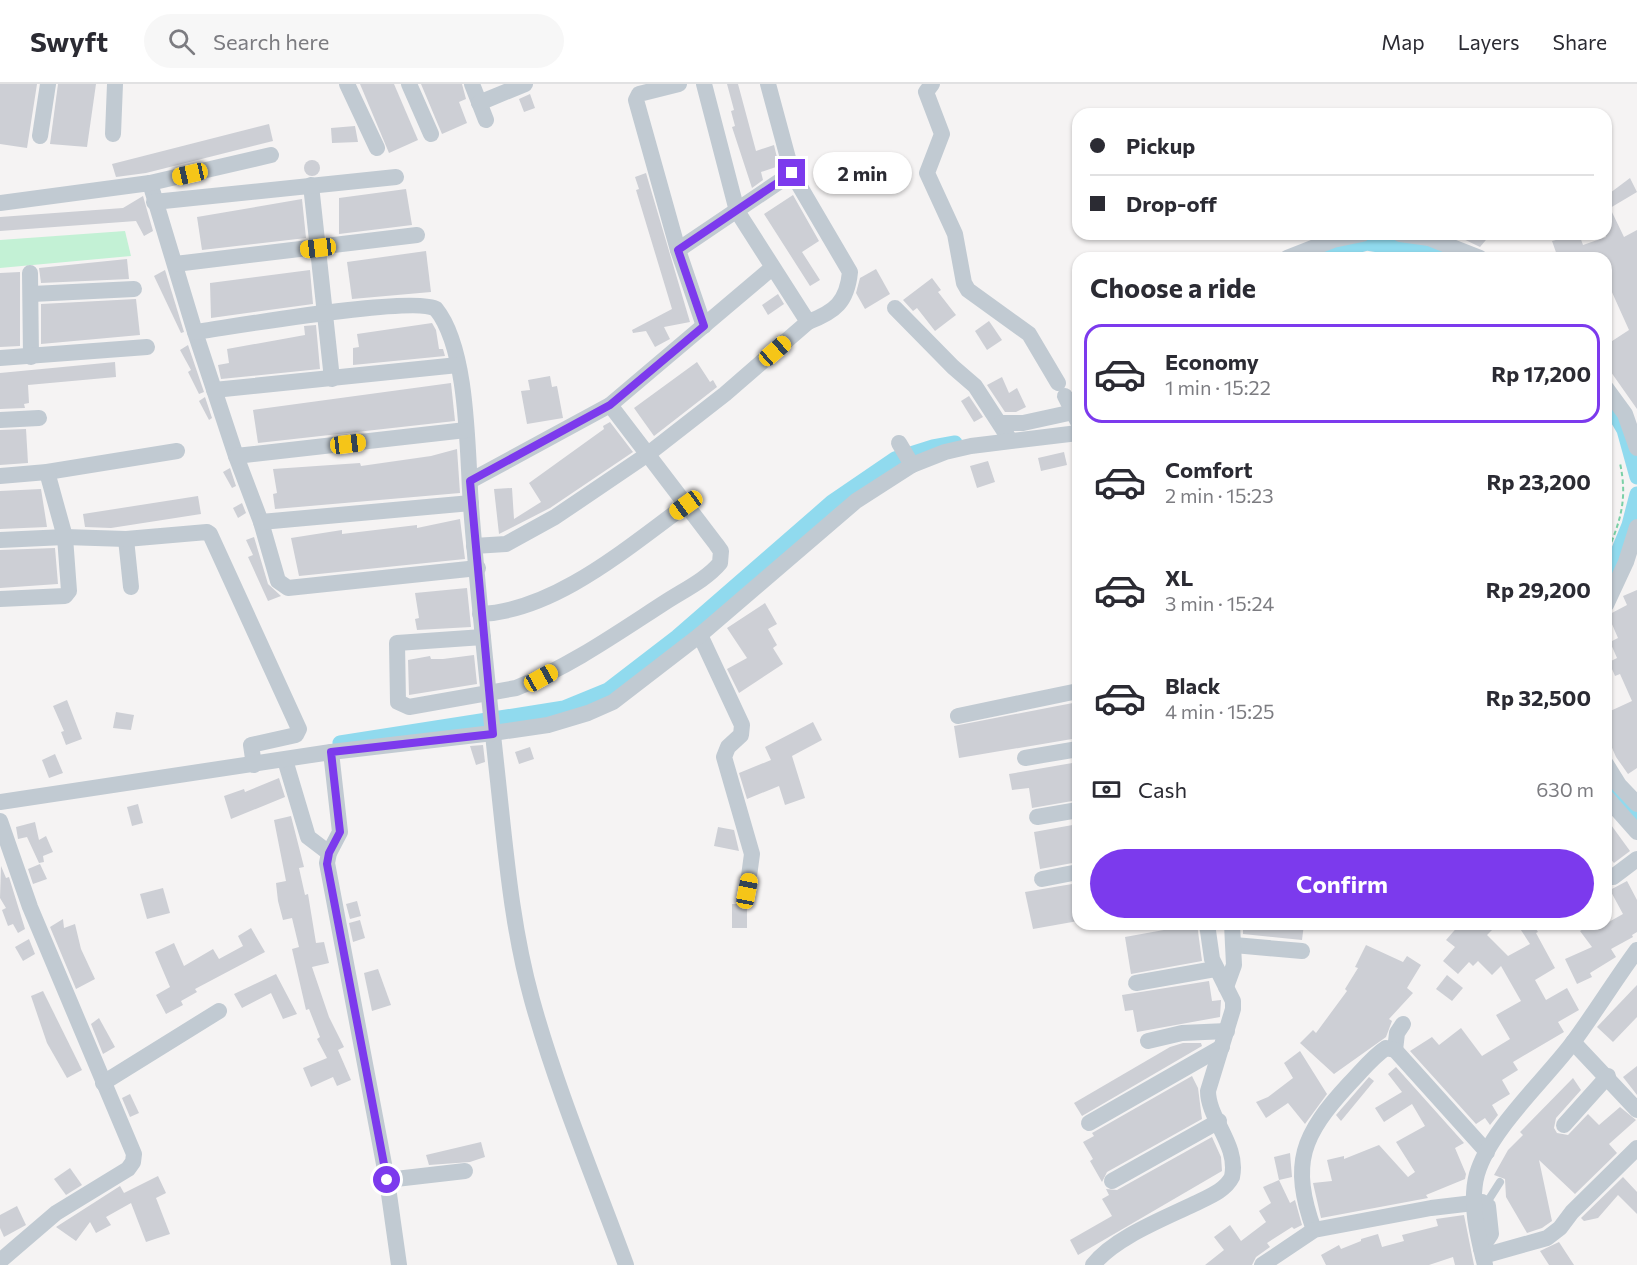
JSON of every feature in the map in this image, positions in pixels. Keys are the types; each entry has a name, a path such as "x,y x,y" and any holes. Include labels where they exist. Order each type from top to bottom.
{"street":[{"path":"40,135 48,84"},
{"path":"113,134 115,84"},
{"path":"347,84 377,148"},
{"path":"409,84 430,134"},
{"path":"472,84 486,120"},
{"path":"479,103 525,84"},
{"path":"679,84 639,94 636,97 678,250 704,326"},
{"path":"704,84 737,211 808,322"},
{"path":"474,546 497,546 513,541 555,517 648,454 725,394 808,322 838,308 846,294 850,273 792,173 768,84"},
{"path":"932,84 926,92 942,134 927,173 955,234 964,283 968,290 1029,334 1072,410"},
{"path":"0,203 150,183 271,155"},
{"path":"678,250 792,173"},
{"path":"154,202 396,177"},
{"path":"150,183 195,332 236,456 261,522 278,581 288,588 478,568"},
{"path":"311,185 332,379"},
{"path":"175,264 417,235"},
{"path":"1302,252 1333,240"},
{"path":"1434,240 1465,252"},
{"path":"470,481 610,405 772,268"},
{"path":"30,273 31,357"},
{"path":"32,294 134,289"},
{"path":"195,332 325,313 418,304 433,306 441,315 453,338 466,430 480,614 510,900 532,1000 573,1122 627,1265"},
{"path":"895,308 953,368 975,386 1006,432"},
{"path":"0,358 147,348"},
{"path":"214,390 458,365"},
{"path":"1612,396 1625,414 1637,448"},
{"path":"483,637 397,644 398,702 409,707 489,696 541,678 588,651 717,567 721,559 721,551 610,405"},
{"path":"0,420 39,418"},
{"path":"0,802 165,776 253,758 285,760 492,729 548,725 607,705 700,635 906,455 945,452 1006,432 1023,423 1072,419"},
{"path":"236,456 466,430"},
{"path":"0,476 47,472 177,451"},
{"path":"0,599 68,594 70,584 65,537 47,472"},
{"path":"261,522 471,503"},
{"path":"480,614 500,613 527,605 590,573 686,505"},
{"path":"1612,595 1631,563 1637,527"},
{"path":"0,540 65,537 126,539 207,532 213,538 299,729 296,735 255,743 253,758"},
{"path":"126,539 131,587"},
{"path":"700,635 742,725 741,735 728,747 724,757 748,831 752,854 747,891"},
{"path":"958,716 1072,692"},
{"path":"1025,758 1072,750"},
{"path":"331,752 340,832 329,853 327,864 387,1180 399,1265"},
{"path":"285,760 308,837 329,853"},
{"path":"1612,774 1637,804"},
{"path":"1612,804 1637,832"},
{"path":"1037,817 1072,811"},
{"path":"0,821 30,907 103,1083 132,1146 133,1162 128,1169 56,1213 0,1261"},
{"path":"1614,877 1637,859"},
{"path":"1042,879 1072,873"},
{"path":"1094,1265 1101,1255 1120,1243 1218,1191 1229,1183 1234,1169 1233,1158 1210,1102 1208,1091 1233,1010 1233,1001 1215,969 1208,930"},
{"path":"1226,987 1234,965 1233,930"},
{"path":"1234,945 1302,951"},
{"path":"1483,1256 1492,1229 1480,1204 1477,1176 1488,1152 1523,1101 1573,1042 1634,962"},
{"path":"1136,983 1215,969"},
{"path":"103,1083 219,1011"},
{"path":"1395,1050 1397,1033 1403,1024"},
{"path":"1148,1041 1182,1033 1227,1031"},
{"path":"1573,1042 1608,1076 1637,1110"},
{"path":"1089,1124 1222,1047"},
{"path":"1314,1230 1301,1186 1302,1163 1311,1133 1324,1110 1386,1048 1395,1050 1488,1152"},
{"path":"1564,1125 1608,1076"},
{"path":"1112,1181 1219,1121"},
{"path":"1483,1256 1546,1238 1560,1228 1572,1212 1637,1148"},
{"path":"387,1180 465,1171"},
{"path":"1262,1265 1314,1230 1352,1225 1431,1208 1480,1204"}],"lane":[{"path":"1480,1204 1500,1182"}],"path":[{"path":"1612,538 1625,499 1620,463"}],"green space":[{"path":"125,231 131,256 0,268 0,240"}],"building":[{"path":"0,84 37,84 27,148 0,144"},
{"path":"58,84 96,84 87,147 50,144"},
{"path":"360,84 394,84 418,140 389,153"},
{"path":"421,84 462,84 466,99 459,102 467,123 442,134"},
{"path":"727,84 738,84 756,151 774,145 779,166 761,172 763,180 752,188 732,127 735,126 731,111 734,110"},
{"path":"530,94 535,108 524,112 519,99"},
{"path":"269,124 273,141 146,173 116,177 112,164"},
{"path":"355,126 358,142 332,143 331,128"},
{"path":"312,160 320,168 312,176 304,168"},
{"path":"646,173 690,322 664,327 670,339 655,347 646,331 633,333 632,330 672,309 636,190 639,189 635,177"},
{"path":"1630,178 1637,192 1612,207 1612,192"},
{"path":"406,189 412,225 339,234 339,198"},
{"path":"793,195 819,241 802,252 820,280 810,286 764,214"},
{"path":"143,196 153,231 144,236 136,221 0,231 0,217 123,208"},
{"path":"302,199 306,238 202,250 197,217"},
{"path":"1612,212 1624,237 1637,230 1637,409 1612,374 1612,341 1629,330 1612,292 1612,252 1556,252 1552,241 1581,240 1583,245 1597,240 1612,240"},
{"path":"1465,240 1486,240 1480,247"},
{"path":"426,251 431,292 352,299 347,262"},
{"path":"127,259 129,279 41,283 39,268"},
{"path":"876,269 890,294 865,309 856,293 860,278"},
{"path":"165,270 184,332 181,333 154,276"},
{"path":"310,270 313,304 211,318 210,283"},
{"path":"20,272 20,346 0,347 0,273"},
{"path":"932,278 941,290 938,292 956,315 935,331 917,308 913,311 903,300"},
{"path":"778,294 784,304 768,315 762,305"},
{"path":"136,299 140,335 41,344 41,304"},
{"path":"989,321 1002,340 987,350 975,331"},
{"path":"432,323 436,330 439,349 443,349 445,356 353,365 353,348 359,347 357,334"},
{"path":"316,325 320,369 221,379 218,365 229,363 227,349 305,335 304,326"},
{"path":"188,345 204,392 199,394 188,372 191,370 180,350"},
{"path":"115,362 116,377 28,385 29,403 24,404 25,408 0,409 0,373"},
{"path":"697,362 710,382 713,380 717,387 654,436 634,408"},
{"path":"550,376 552,387 557,386 563,418 527,424 521,391 530,390 528,380"},
{"path":"1002,377 1009,393 1017,388 1026,407 1016,412 1005,412 987,385"},
{"path":"451,383 455,421 258,443 253,410"},
{"path":"969,396 983,417 974,422 961,401"},
{"path":"205,397 212,418 209,420 199,401"},
{"path":"610,422 633,452 550,508 499,534 494,489 512,488 514,519 541,502 529,483 604,429 603,426"},
{"path":"26,429 28,463 0,465 0,430"},
{"path":"457,449 460,493 275,509 273,494 277,493 273,469 360,463 361,466 431,456"},
{"path":"1064,452 1067,465 1041,471 1038,458"},
{"path":"988,461 995,482 977,488 970,466"},
{"path":"230,468 236,486 232,488 223,472"},
{"path":"41,489 47,527 0,529 0,491"},
{"path":"198,496 201,514 111,528 85,527 83,514"},
{"path":"242,503 246,513 238,518 233,508"},
{"path":"460,519 465,559 299,576 291,538 342,530 342,534 417,525 417,528"},
{"path":"254,537 268,584 281,596 268,601 248,557 253,555 246,540"},
{"path":"55,548 58,584 0,588 0,550"},
{"path":"467,588 471,627 417,630 415,619 419,618 415,593"},
{"path":"1637,590 1637,768 1628,774 1612,748 1612,710 1632,701 1620,674 1615,676 1612,669 1612,660 1617,658 1612,641 1618,638 1612,624 1612,613 1627,605 1623,596"},
{"path":"765,603 777,624 768,629 777,645 773,648 783,664 739,693 727,669 747,658 727,628"},
{"path":"474,655 477,684 409,695 408,660 430,656 431,659 443,659"},
{"path":"67,700 82,739 66,745 61,732 64,731 53,706"},
{"path":"1072,703 1072,739 959,758 954,726"},
{"path":"116,712 134,715 131,730 113,728"},
{"path":"813,722 822,740 792,756 805,798 785,805 779,786 747,799 739,773 771,760 765,747"},
{"path":"483,745 485,762 476,765 470,746"},
{"path":"530,747 534,759 519,764 515,752"},
{"path":"55,754 63,773 49,778 42,760"},
{"path":"1072,763 1072,801 1032,808 1029,788 1012,790 1009,774"},
{"path":"279,778 285,797 231,819 224,796 244,789 245,792"},
{"path":"138,804 143,823 132,826 127,807"},
{"path":"291,816 304,867 299,868 305,895 308,894 316,943 324,942 329,963 312,967 329,1017 344,1047 338,1050 351,1080 337,1086 333,1077 311,1087 303,1068 327,1058 317,1039 320,1037 309,1009 306,1010 292,949 299,947 292,918 283,920 278,901 276,883 286,881 274,820"},
{"path":"35,822 39,840 46,836 53,852 43,856 44,862 39,863 27,837 18,839 16,827"},
{"path":"1072,825 1072,863 1040,869 1034,832"},
{"path":"1612,826 1630,851 1614,863 1612,861"},
{"path":"718,827 734,830 739,851 714,846"},
{"path":"40,864 47,879 33,884 28,869"},
{"path":"1,866 6,878 9,877 25,929 18,933 13,924 8,926 2,910 6,908 0,898"},
{"path":"1627,881 1637,900 1637,932 1632,935 1633,937 1611,949 1616,957 1590,973 1592,977 1577,984 1565,959 1592,947 1580,931 1612,930 1612,920 1623,914 1612,894 1612,889"},
{"path":"1072,884 1072,922 1033,929 1025,892"},
{"path":"163,888 170,913 147,919 140,894"},
{"path":"357,901 361,916 350,919 346,904"},
{"path":"732,904 747,904 747,928 732,928"},
{"path":"63,919 64,928 75,924 81,949 95,979 76,989 50,927"},
{"path":"360,920 365,938 353,942 349,923"},
{"path":"251,928 265,952 195,989 197,992 181,1001 183,1005 166,1014 156,995 170,987 155,952 174,943 184,966 213,949 219,959 243,946 238,936"},
{"path":"1164,930 1198,930 1202,961 1131,974 1125,937"},
{"path":"1243,930 1303,930 1302,940 1243,934"},
{"path":"1455,930 1492,930 1487,935 1508,956 1530,944 1521,930 1537,930 1536,933 1555,968 1535,980 1546,1000 1567,988 1579,1010 1558,1022 1564,1032 1513,1062 1518,1070 1502,1080 1510,1094 1492,1105 1498,1115 1490,1125 1485,1118 1476,1124 1410,1051 1432,1037 1439,1045 1461,1028 1482,1056 1510,1039 1496,1015 1521,1001 1501,966 1492,975 1478,961 1473,966 1469,962 1458,974 1443,961 1455,947 1446,940"},
{"path":"29,939 35,954 23,961 15,947"},
{"path":"1366,945 1403,962 1407,956 1421,965 1407,988 1413,993 1389,1019 1392,1021 1386,1037 1334,1074 1300,1043 1313,1030 1316,1033 1347,991 1345,989 1358,968 1355,967"},
{"path":"378,969 391,1005 372,1011 364,973"},
{"path":"276,974 297,1014 283,1019 271,993 242,1008 234,994"},
{"path":"1447,975 1463,988 1452,1001 1436,989"},
{"path":"1209,981 1212,1001 1221,1000 1220,1017 1137,1032 1133,1010 1125,1011 1122,995"},
{"path":"1637,985 1637,1017 1613,1042 1597,1027"},
{"path":"43,991 82,1070 67,1078 47,1043 31,996"},
{"path":"99,1018 115,1047 103,1054 91,1024"},
{"path":"1183,1043 1201,1043 1202,1046 1082,1116 1074,1103 1170,1047"},
{"path":"1300,1051 1327,1094 1305,1124 1288,1103 1266,1118 1256,1102 1268,1097 1293,1078 1284,1063"},
{"path":"1637,1066 1637,1095 1623,1077"},
{"path":"1396,1067 1464,1143 1455,1148 1466,1174 1465,1179 1426,1195 1428,1198 1321,1218 1313,1183 1332,1181 1327,1160 1344,1156 1344,1159 1379,1145 1408,1177 1415,1172 1396,1142 1425,1126 1412,1104 1384,1122 1375,1108 1402,1092 1388,1074"},
{"path":"1192,1076 1198,1088 1202,1119 1107,1172 1102,1182 1090,1161 1093,1159 1083,1142 1094,1136 1092,1133"},
{"path":"1369,1077 1374,1081 1341,1121 1336,1115"},
{"path":"1573,1078 1581,1090 1556,1118 1554,1128 1557,1133 1568,1135 1588,1114 1599,1125 1620,1107 1636,1120 1609,1144 1617,1153 1575,1194 1539,1160 1552,1221 1542,1228 1527,1233 1506,1197 1505,1179 1494,1175 1508,1150 1523,1135 1520,1132"},
{"path":"130,1094 139,1113 130,1117 122,1098"},
{"path":"1212,1137 1221,1157 1222,1171 1078,1255 1070,1240 1112,1216 1102,1199 1109,1195 1106,1189 1117,1190"},
{"path":"481,1142 485,1157 470,1162 429,1165 426,1155"},
{"path":"1290,1153 1292,1177 1279,1180 1274,1157"},
{"path":"70,1168 82,1185 66,1195 54,1179"},
{"path":"158,1176 166,1193 156,1198 170,1234 146,1242 131,1203 106,1217 111,1225 96,1233 90,1222 76,1241 56,1227 120,1186 124,1193"},
{"path":"1623,1177 1637,1192 1637,1214 1618,1195 1598,1218 1584,1221 1581,1218"},
{"path":"1279,1180 1290,1203 1295,1200 1302,1225 1294,1229 1292,1227 1267,1243 1270,1247 1256,1257 1252,1265 1205,1265 1224,1250 1214,1237 1230,1225 1241,1241 1266,1222 1259,1211 1271,1203 1263,1187"},
{"path":"17,1206 26,1225 4,1237 0,1228 0,1215"},
{"path":"1464,1215 1474,1265 1455,1265 1453,1257 1429,1265 1326,1265 1321,1255 1339,1245 1341,1249 1378,1234 1382,1247 1404,1241 1402,1235 1438,1226 1436,1219"},
{"path":"1559,1242 1574,1265 1549,1265 1540,1251"}],"waterway":[{"path":"1335,252 1367,243 1421,252"},
{"path":"1612,409 1624,430 1637,477"},
{"path":"340,743 564,708 608,690 677,637 832,502 895,459 933,447 955,443"},
{"path":"1612,566 1629,525 1637,494"},
{"path":"1612,788 1637,817"}],"route":[{"path":"387,1180 327,864 329,853 340,832 331,752 493,734 480,614 470,481 610,405 704,326 678,250 792,173"}]}
